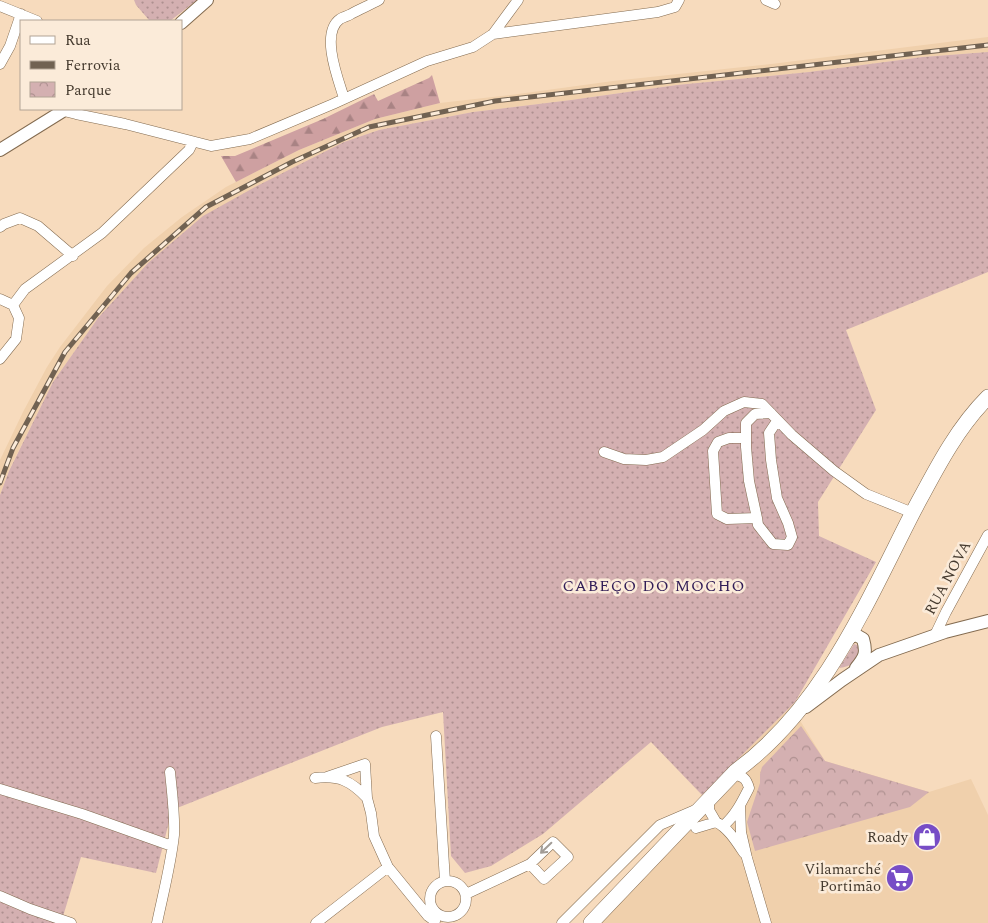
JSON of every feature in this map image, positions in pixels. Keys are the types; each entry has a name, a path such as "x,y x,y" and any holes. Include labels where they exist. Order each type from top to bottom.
{"main road":[{"path":"591,923 712,814 738,776 796,714 819,685 861,612 943,457 961,430 988,397"},
{"path":"600,923 627,893 712,814"}],"street":[{"path":"182,22 207,0"},
{"path":"344,98 335,71 331,40 334,25 340,19 380,0"},
{"path":"0,150 65,110 211,146 250,139 334,104 427,61 473,46 493,34 518,0"},
{"path":"493,34 658,12 674,7 679,0"},
{"path":"0,6 36,20"},
{"path":"0,64 10,46 21,14"},
{"path":"13,305 25,289 73,256 102,233 189,150 194,142"},
{"path":"0,227 20,218 38,226 73,256"},
{"path":"0,299 13,305 19,318 16,339 0,359"},
{"path":"604,452 624,459 646,460 663,456 703,430 724,411 744,402 762,404 834,471 866,494 913,512"},
{"path":"755,414 774,417 770,433 771,460 777,498 788,522 792,538 788,545 773,544 758,524 749,481 746,423 755,414"},
{"path":"746,438 729,438 718,442 712,452 717,514 727,519 757,518"},
{"name":"RUA NOVA","path":"935,635 988,535"},
{"path":"833,662 833,669 836,673 843,675 852,673 862,661 865,647 859,630 861,612"},
{"path":"796,714 879,655 935,635 988,621"},
{"path":"844,643 856,635 878,649 900,647"},
{"path":"436,736 445,881"},
{"path":"327,777 365,764 367,798 374,836 388,867 433,916"},
{"path":"157,923 172,846 174,820 170,772"},
{"path":"562,923 660,825 712,814 730,820 749,788 747,782 738,776"},
{"path":"315,778 342,779 356,787 367,798"},
{"path":"0,789 82,814 172,846"},
{"path":"740,806 741,832 766,923"},
{"path":"712,814 735,840 747,858"},
{"path":"466,894 530,864"},
{"path":"316,923 388,867"},
{"path":"419,923 433,916 441,916 450,920 463,910 466,894 456,882 445,881 439,883 431,892 430,902 433,916"},
{"path":"0,896 71,923"}],"shaded area":[{"path":"988,37 988,52 923,57 809,72 677,85 473,112 379,130 344,142 148,263 98,318 53,382 9,470 0,495 0,460 23,412 60,347 107,286 144,248 182,217 226,187 299,150 375,119 440,103"},
{"path":"795,702 796,714 825,761 929,792 971,779 988,815 988,923 600,923 702,795"}],"green space":[{"path":"134,0 197,0 171,20 149,20"},
{"path":"988,52 988,272 846,330 876,410 818,502 819,536 876,562 795,702 702,795 651,742 543,834 491,866 465,873 451,856 443,712 382,727 172,810 156,873 81,857 61,923 0,923 0,495 9,471 53,382 98,318 148,263 203,216 255,187 344,142 379,130 473,112 677,85 809,72 923,57"},
{"path":"432,75 440,103 375,119 299,150 236,182 221,156 235,156 323,119 374,94 378,101"},
{"path":"854,644 860,646 857,659 848,666 839,668"},
{"path":"801,726 825,761 929,792 910,807 755,851 747,822 760,783 762,767"}],"railway":[{"path":"0,483 13,448 65,352 131,273 206,207 292,162 369,127 495,101 988,45"}],"place":[{"name":"Roady","path":"927,837"},
{"name":"Vilamarché Portimão","path":"900,878"}],"district":[{"name":"CABEÇO DO MOCHO","path":"654,586"}]}
